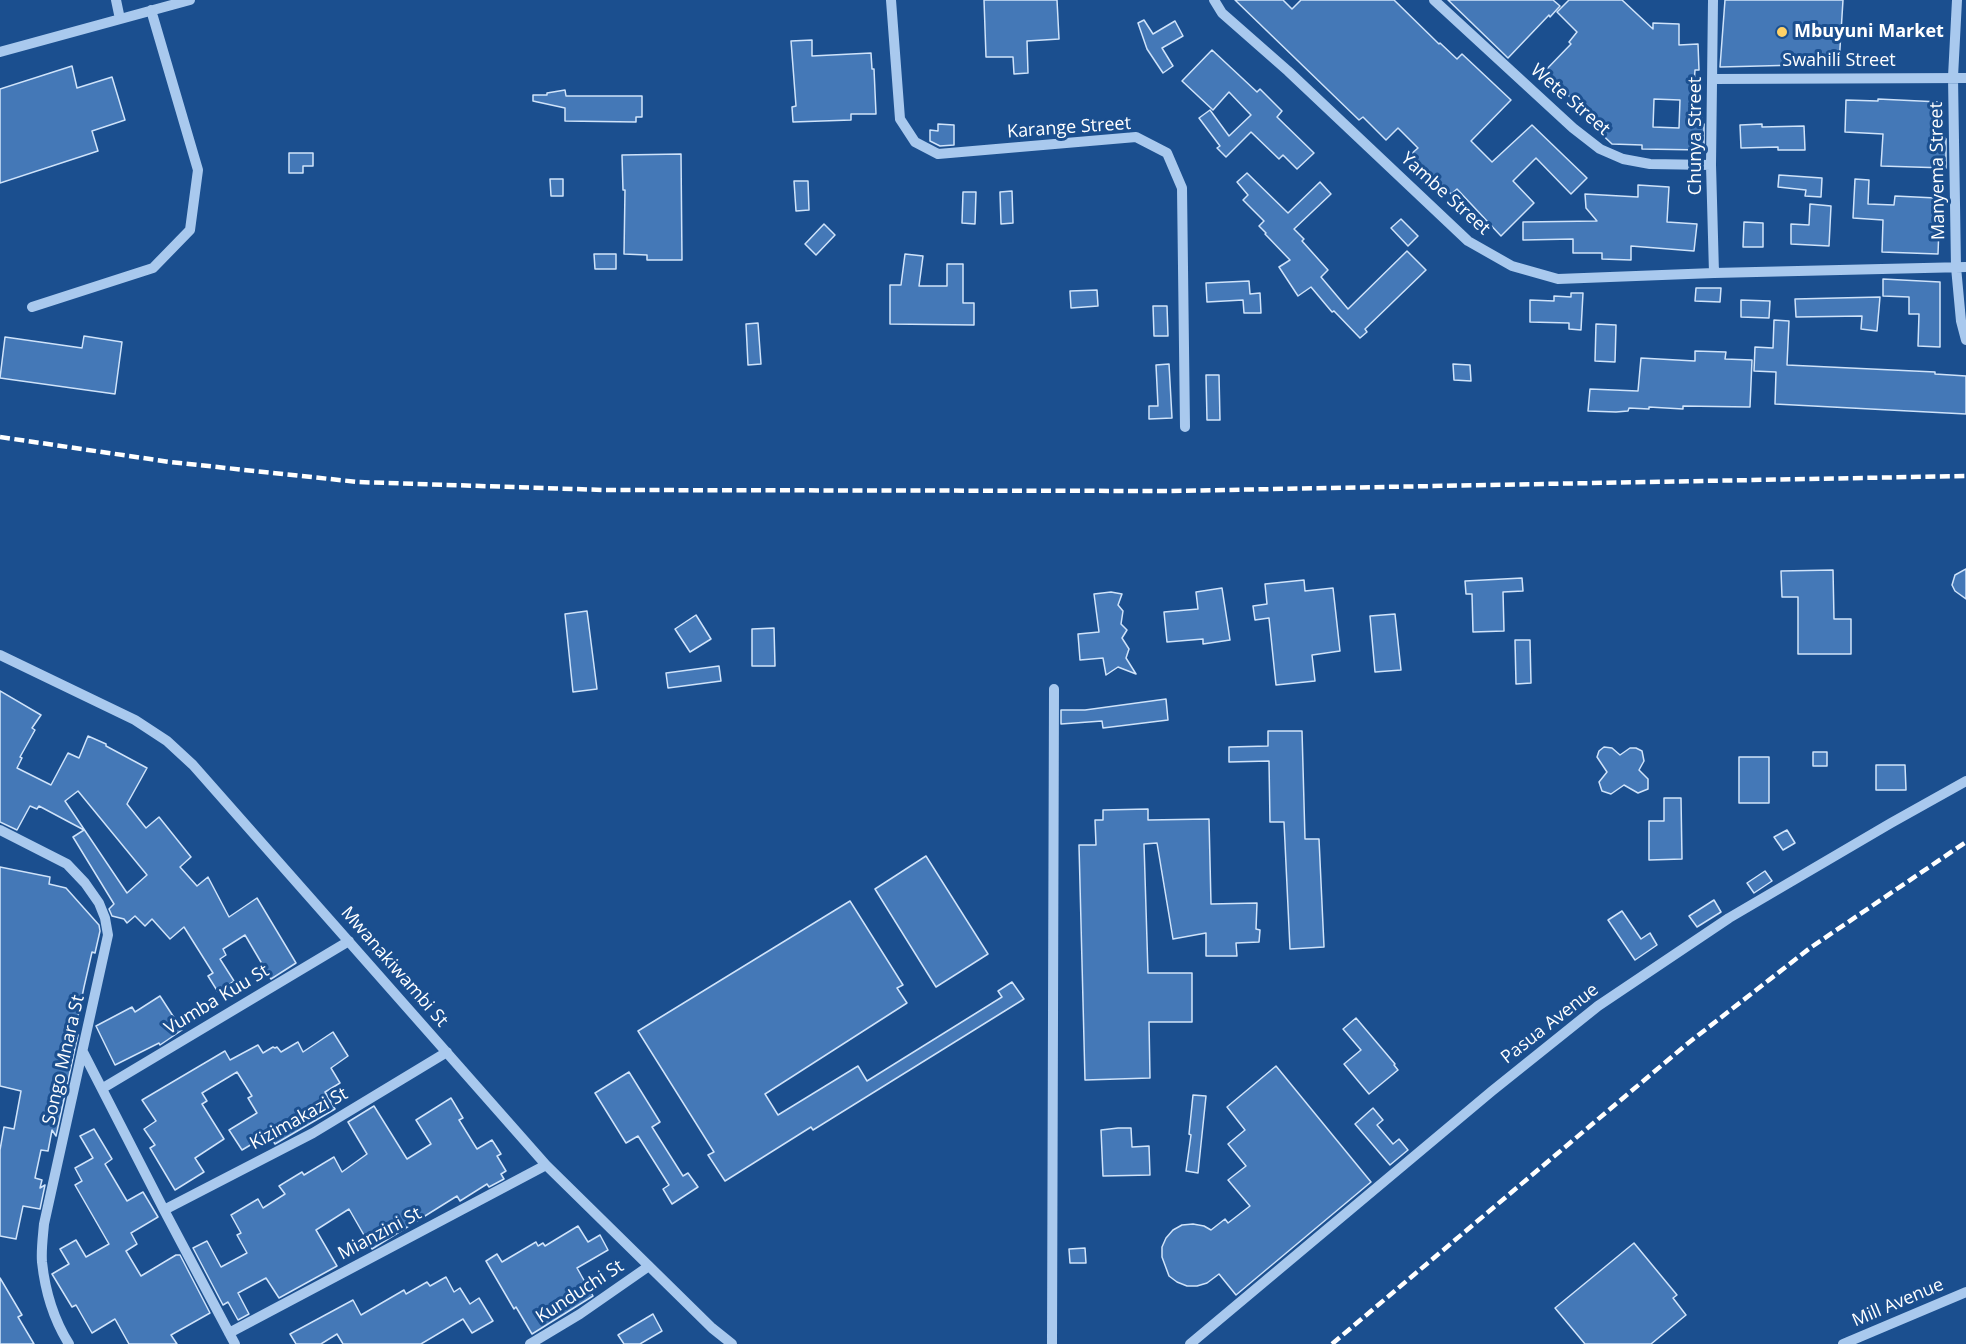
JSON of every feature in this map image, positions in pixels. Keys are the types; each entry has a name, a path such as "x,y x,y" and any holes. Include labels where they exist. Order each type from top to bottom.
{"street":[{"path":"116,0 120,20"},
{"path":"0,52 190,0"},
{"name":"Karange Street","path":"891,0 900,119 915,142 938,154 1136,137 1167,153 1182,188 1185,427"},
{"name":"Yambe Street","path":"1214,0 1222,13 1288,71 1468,241 1512,266 1558,279 1961,267"},
{"name":"Wete Street","path":"1434,0 1572,128 1600,149 1623,159 1650,164 1711,165"},
{"name":"Chunya Street","path":"1713,0 1711,165 1714,273"},
{"name":"Manyema Street","path":"1957,0 1953,77 1961,321 1963,336 1966,340"},
{"path":"32,307 153,268 190,230 198,170 151,10"},
{"name":"Swahili Street","path":"1713,79 1966,78"},
{"name":"Mwanakiwambi St","path":"0,655 135,720 167,741 193,765 546,1164 712,1328 732,1344"},
{"path":"1052,1344 1054,689"},
{"name":"Pasua Avenue","path":"1190,1344 1492,1091 1598,1006 1729,918 1966,782"},
{"name":"Songo Mnara St","path":"0,830 67,864 99,903 108,935 44,1224 42,1260 49,1297 60,1329 69,1344"},
{"name":"Vumba Kuu St","path":"103,1088 349,941"},
{"path":"83,1052 236,1344"},
{"name":"Kizimakazi St","path":"164,1210 313,1133 447,1052"},
{"name":"Mianzini St","path":"229,1333 546,1164"},
{"name":"Kunduchi St","path":"530,1344 580,1314 649,1266"},
{"name":"Mill Avenue","path":"1843,1344 1966,1292"}],"building":[{"path":"984,0 1057,0 1059,39 1027,41 1028,73 1014,74 1013,57 986,57"},
{"path":"1235,0 1283,0 1292,9 1301,0 1394,0 1439,44 1457,59 1462,54 1511,100 1471,141 1492,162 1532,125 1587,178 1571,194 1536,158 1513,181 1534,203 1501,236 1457,189 1451,194 1410,155 1418,148 1398,128 1386,140 1363,117 1359,120"},
{"path":"1448,0 1553,0 1560,6 1508,58"},
{"path":"1569,0 1622,0 1653,29 1653,23 1679,24 1679,45 1698,44 1699,70 1695,70 1692,113 1701,113 1702,124 1704,124 1704,150 1642,149 1642,145 1612,144 1593,126 1596,123 1564,91 1562,93 1542,74 1571,44 1569,42 1577,32 1557,12","holes":["1654,99 1680,100 1679,128 1653,127"]},
{"name":"Mbuyuni Market","path":"1725,0 1843,0 1839,64 1720,67"},
{"path":"1144,20 1153,34 1175,21 1183,36 1162,48 1173,66 1163,73 1147,49 1138,23"},
{"path":"812,40 812,56 871,53 876,114 851,114 851,120 793,122 792,107 796,106 791,41"},
{"path":"1212,50 1257,92 1260,89 1282,111 1277,117 1314,153 1297,169 1283,155 1279,159 1251,132 1226,157 1217,148 1220,146 1199,118 1210,110 1229,136 1251,115 1229,92 1213,110 1182,81"},
{"path":"72,66 77,88 112,77 125,120 92,131 98,151 0,183 0,89"},
{"path":"565,90 566,96 642,96 642,117 636,117 636,122 565,121 565,108 533,101 533,95 547,95 547,93"},
{"path":"1878,99 1940,102 1939,131 1946,139 1946,168 1881,166 1883,134 1845,132 1846,100 1878,101"},
{"path":"938,124 954,125 954,145 940,146 930,141 930,130 938,131"},
{"path":"1762,124 1762,127 1804,126 1805,150 1778,150 1778,147 1741,148 1740,125"},
{"path":"289,153 313,153 313,166 303,166 303,173 289,173"},
{"path":"681,154 682,260 647,260 647,255 624,254 625,190 623,190 622,155"},
{"path":"1247,173 1288,213 1320,182 1331,194 1294,229 1328,270 1321,277 1348,309 1407,251 1426,270 1365,329 1367,332 1360,338 1334,311 1332,312 1311,287 1298,296 1279,267 1290,260 1265,234 1259,226 1264,221 1243,200 1248,195 1237,182"},
{"path":"1779,175 1822,178 1821,197 1805,196 1806,190 1778,187"},
{"path":"550,179 563,179 563,196 551,196"},
{"path":"1855,179 1869,180 1868,204 1894,205 1895,196 1936,198 1934,227 1939,227 1938,254 1882,252 1883,220 1853,218"},
{"path":"794,181 808,181 809,210 796,211"},
{"path":"1638,185 1669,187 1667,222 1697,224 1694,251 1631,246 1631,260 1602,259 1602,253 1573,253 1573,239 1523,240 1523,222 1597,221 1586,208 1585,194 1638,197"},
{"path":"1012,191 1013,223 1001,224 1000,192"},
{"path":"963,192 976,192 975,224 962,223"},
{"path":"1810,204 1831,206 1829,246 1791,244 1791,224 1809,225"},
{"path":"1401,219 1418,236 1408,246 1391,228"},
{"path":"1744,222 1763,223 1763,247 1743,247"},
{"path":"824,224 835,235 816,255 805,244"},
{"path":"594,254 616,254 616,269 595,269"},
{"path":"905,254 923,256 919,286 947,286 947,264 963,264 963,303 974,303 974,325 890,324 890,285 901,285"},
{"path":"1883,279 1940,282 1940,347 1918,346 1919,314 1909,314 1909,297 1883,296"},
{"path":"1249,281 1250,294 1260,293 1261,313 1244,313 1243,300 1207,302 1206,283"},
{"path":"1696,288 1721,288 1720,302 1695,301"},
{"path":"1097,290 1098,306 1071,308 1070,291"},
{"path":"1571,293 1583,293 1581,330 1569,329 1569,323 1530,322 1530,300 1554,301 1554,296 1571,297"},
{"path":"1880,297 1877,331 1861,329 1862,316 1796,317 1795,299"},
{"path":"1741,300 1770,301 1769,318 1741,317"},
{"path":"1153,306 1167,306 1168,336 1154,336"},
{"path":"1774,320 1789,321 1787,365 1935,372 1935,374 1966,376 1966,414 1775,404 1776,372 1754,371 1755,347 1773,348"},
{"path":"758,323 761,364 748,365 746,324"},
{"path":"1596,324 1616,325 1615,362 1595,361"},
{"path":"84,336 122,342 115,394 0,378 5,337 82,348"},
{"path":"1695,351 1726,352 1725,359 1752,360 1750,407 1683,406 1683,409 1649,407 1649,409 1629,408 1628,411 1616,412 1588,411 1590,389 1638,391 1641,358 1695,361"},
{"path":"1169,364 1172,418 1149,419 1149,406 1158,406 1156,365"},
{"path":"1453,364 1470,365 1471,381 1454,380"},
{"path":"1206,375 1219,375 1220,420 1207,420"},
{"path":"1966,569 1966,599 1955,591 1952,585 1955,575"},
{"path":"1833,570 1834,619 1851,619 1851,654 1798,654 1798,597 1782,597 1781,571"},
{"path":"1522,578 1523,591 1503,592 1504,631 1473,632 1472,594 1466,594 1465,581"},
{"path":"1304,580 1305,591 1333,588 1340,651 1312,655 1315,681 1276,685 1269,618 1255,620 1253,606 1267,604 1265,584"},
{"path":"1222,588 1230,640 1203,644 1203,639 1167,642 1164,612 1198,609 1196,592"},
{"path":"1111,592 1122,594 1118,605 1123,611 1121,624 1127,630 1122,638 1129,649 1126,658 1136,674 1118,667 1106,675 1103,658 1080,660 1078,634 1099,632 1094,594"},
{"path":"587,611 597,689 573,692 565,614"},
{"path":"1395,614 1401,670 1375,672 1370,616"},
{"path":"696,615 711,639 690,652 675,629"},
{"path":"774,628 775,666 752,666 752,629"},
{"path":"1515,640 1530,640 1531,683 1516,684"},
{"path":"719,666 721,681 668,688 666,673"},
{"path":"0,691 41,715 32,728 35,730 20,757 22,758 17,768 51,785 68,753 79,758 88,736 147,768 127,804 146,828 159,817 191,857 180,867 197,886 208,877 229,917 257,898 296,963 271,979 245,935 223,949 226,955 220,959 234,981 218,992 208,976 213,973 184,927 170,939 152,919 145,926 135,916 127,923 124,919 112,916 109,909 114,904 73,837 84,830 39,806 37,809 30,806 17,830 0,822","holes":["78,791 147,875 127,893 65,801"]},
{"path":"1166,699 1168,720 1103,728 1102,721 1061,724 1061,710 1085,710"},
{"path":"1268,731 1302,731 1305,839 1319,839 1324,947 1290,949 1284,822 1270,822 1269,761 1229,762 1229,747 1268,746"},
{"path":"1604,747 1612,748 1620,755 1630,748 1642,751 1644,761 1639,770 1648,779 1648,789 1638,793 1624,785 1611,794 1602,791 1599,782 1607,772 1597,757 1599,751"},
{"path":"1813,752 1827,752 1827,766 1813,766"},
{"path":"1739,757 1769,757 1769,803 1739,803"},
{"path":"1876,765 1905,765 1906,790 1876,790"},
{"path":"1664,798 1681,798 1682,859 1649,860 1649,821 1664,821"},
{"path":"1148,809 1148,820 1209,819 1211,904 1257,903 1256,929 1260,930 1259,942 1236,943 1237,956 1206,956 1206,933 1173,939 1157,843 1144,844 1148,973 1192,973 1192,1022 1149,1022 1150,1078 1085,1080 1079,845 1096,845 1095,820 1103,820 1103,810"},
{"path":"1787,830 1795,843 1783,850 1774,837"},
{"path":"926,856 988,954 936,987 875,889"},
{"path":"0,867 50,877 49,884 66,888 99,925 100,931 95,953 92,952 84,987 74,1036 78,1035 56,1136 52,1130 48,1151 41,1150 35,1178 42,1180 40,1188 45,1185 40,1209 23,1206 16,1239 0,1236 0,1150 4,1127 14,1129 21,1091 0,1086"},
{"path":"1765,871 1772,881 1754,893 1747,883"},
{"path":"1714,900 1721,912 1697,927 1689,916"},
{"path":"850,901 903,985 897,988 907,1003 765,1094 778,1115 858,1066 867,1081 1002,997 998,991 1012,982 1024,999 813,1130 811,1127 725,1181 708,1155 714,1152 638,1031"},
{"path":"1622,911 1641,939 1650,933 1657,945 1635,960 1608,920"},
{"path":"160,996 182,1030 160,1045 159,1043 115,1065 96,1026 132,1007 135,1012"},
{"path":"1356,1018 1398,1070 1369,1094 1344,1064 1361,1050 1343,1029"},
{"path":"333,1032 348,1056 331,1068 340,1083 325,1092 335,1109 275,1144 269,1134 242,1150 229,1130 257,1113 248,1098 252,1096 237,1072 202,1093 207,1101 202,1104 224,1139 195,1158 204,1172 175,1190 150,1148 155,1145 144,1129 156,1121 142,1100 225,1051 230,1060 258,1045 263,1053 273,1047 277,1047 281,1052 298,1042 303,1052"},
{"path":"1276,1066 1371,1182 1236,1295 1219,1274 1207,1283 1197,1286 1187,1286 1177,1282 1169,1276 1162,1257 1162,1247 1173,1230 1182,1225 1193,1224 1211,1230 1225,1219 1228,1223 1250,1206 1228,1180 1246,1166 1228,1144 1245,1130 1227,1107"},
{"path":"629,1072 660,1122 652,1127 683,1176 688,1173 698,1187 672,1204 663,1189 669,1185 638,1136 626,1143 595,1093"},
{"path":"1193,1095 1206,1096 1198,1173 1186,1171"},
{"path":"451,1098 463,1118 459,1120 477,1149 492,1140 501,1154 497,1156 506,1171 501,1174 504,1179 489,1187 487,1184 460,1201 457,1196 372,1249 349,1209 316,1230 337,1266 279,1298 266,1278 238,1293 249,1314 238,1320 228,1302 223,1305 193,1248 207,1241 221,1267 247,1253 237,1235 241,1233 231,1215 258,1199 263,1208 285,1194 279,1186 302,1172 304,1175 334,1157 342,1172 367,1154 348,1122 374,1106 407,1159 431,1144 416,1120"},
{"path":"1373,1108 1383,1120 1377,1125 1393,1144 1399,1139 1408,1150 1390,1165 1355,1124"},
{"path":"1131,1128 1132,1147 1149,1146 1150,1175 1103,1176 1101,1130"},
{"path":"94,1129 112,1159 105,1164 127,1201 143,1192 158,1217 131,1233 137,1244 126,1251 141,1276 176,1255 180,1255 210,1313 171,1335 177,1344 129,1344 115,1319 92,1333 76,1305 72,1307 52,1274 69,1264 60,1249 76,1240 86,1257 109,1244 75,1185 82,1181 75,1168 93,1158 80,1136"},
{"path":"578,1226 588,1242 600,1235 608,1250 577,1268 593,1296 532,1334 516,1307 514,1309 486,1261 497,1254 502,1262 536,1242 538,1246 543,1243 545,1246"},
{"path":"1634,1243 1677,1295 1673,1298 1686,1315 1651,1344 1585,1344 1555,1308"},
{"path":"1085,1248 1086,1263 1070,1263 1069,1249"},
{"path":"446,1277 454,1292 460,1288 470,1304 479,1298 493,1321 472,1333 463,1319 421,1344 343,1344 337,1334 321,1344 296,1344 290,1334 353,1300 361,1315 404,1290 406,1294 427,1282 430,1286"},
{"path":"0,1278 22,1315 18,1317 34,1344 0,1344"},
{"path":"653,1314 662,1331 640,1344 624,1344 618,1335"}],"railway":[{"path":"0,437 170,462 358,482 604,490 1170,491 1966,476"},
{"path":"1332,1344 1687,1044 1810,948 1966,842"}],"place":[{"name":"Mbuyuni Market","path":"1782,32"}]}
